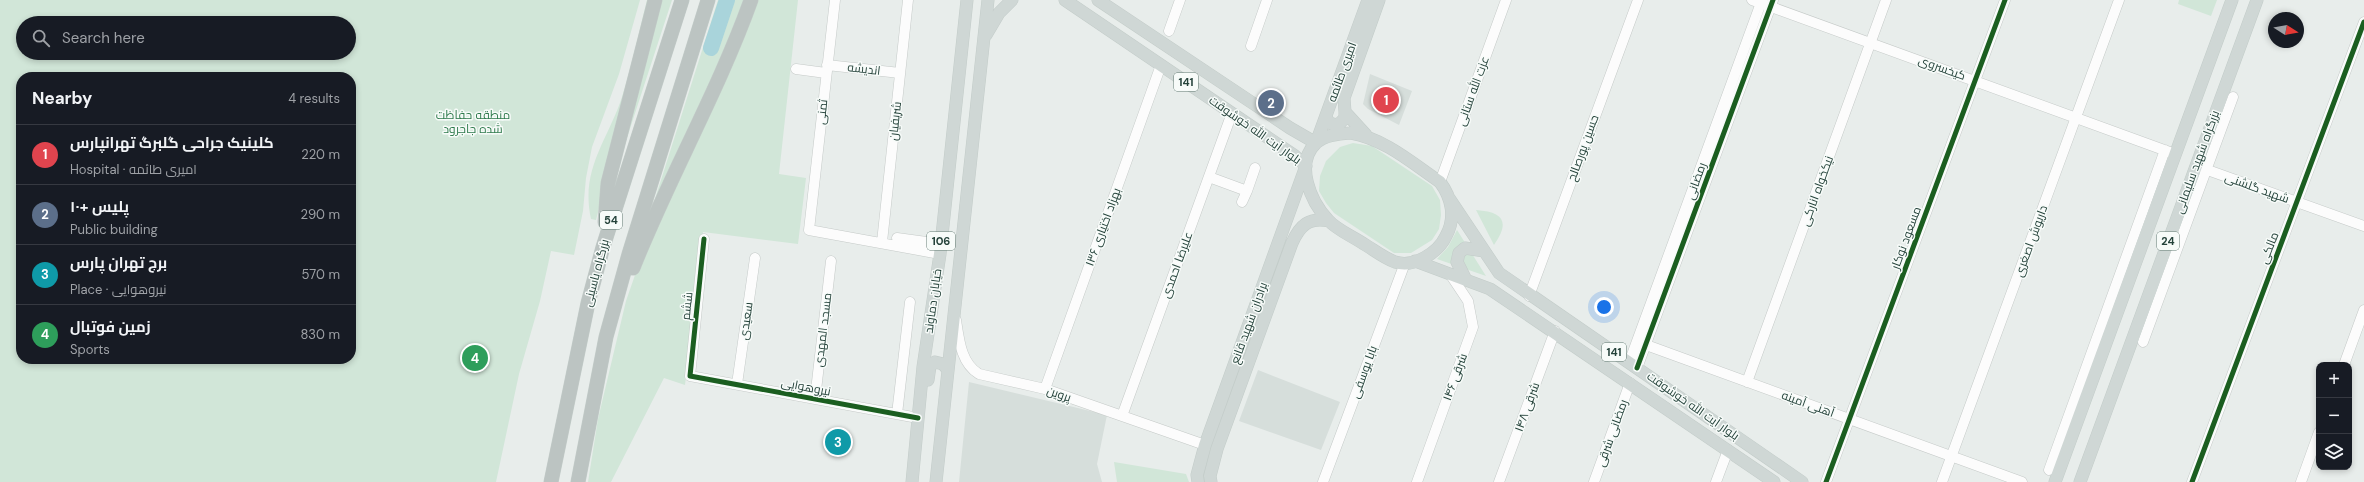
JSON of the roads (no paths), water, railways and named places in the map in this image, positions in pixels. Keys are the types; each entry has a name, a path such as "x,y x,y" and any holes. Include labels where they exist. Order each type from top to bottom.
{"highway":[{"path":"603,247 608,183 655,0"},
{"name":"بزرگراه یاسینی","path":"551,482 588,303 603,247 682,0"},
{"name":"54","path":"578,482 606,337 629,254 708,0"},
{"path":"606,337 656,212 717,82 751,0"}],"main road":[{"name":"خیابان دماوند","path":"912,482 923,367 940,249 967,0"},
{"name":"خیابان دماوند","path":"936,482 988,0"},
{"path":"984,40 999,13 1012,0"},
{"name":"بلوار آیت الله خوشوقت","path":"1064,0 1295,156 1306,166"},
{"name":"بلوار آیت الله خوشوقت","path":"1098,0 1290,128 1316,143"},
{"name":"امیری طائمه","path":"1316,143 1368,0"},
{"name":"امیری طائمه","path":"1366,135 1345,112 1344,98 1379,0"},
{"name":"بزرگراه شهید سلیمانی","path":"2055,482 2081,397 2170,152 2232,0"},
{"name":"بزرگراه شهید سلیمانی","path":"2080,482 2201,168 2257,0"},
{"path":"1326,117 1329,123 1338,125 1345,118 1345,112"},
{"path":"1341,134 1366,135 1381,142 1440,182 1449,198 1452,213 1447,235 1433,253 1410,262 1387,259 1329,221 1310,194 1306,166 1308,157 1316,143 1329,136 1341,134"},
{"name":"برادران شهید قانع","path":"1198,482 1197,475 1205,445 1306,166"},
{"name":"بلوار آیت الله خوشوقت","path":"1449,198 1499,273 1529,296 1802,482"},
{"name":"برادران شهید قانع","path":"1211,482 1210,476 1217,449 1292,243 1303,226 1312,220 1329,221"},
{"path":"1466,280 1457,262 1459,253 1465,248 1484,251"},
{"name":"بلوار آیت الله خوشوقت","path":"1410,262 1450,274 1490,289 1555,331 1774,482"},
{"path":"917,430 924,407 930,366 940,362 946,366 948,370"}],"street":[{"name":"ثمنی","path":"835,0 810,231 882,239"},
{"name":"شریفیان","path":"882,239 908,0"},
{"path":"1168,31 1180,0"},
{"path":"1251,46 1267,0"},
{"name":"عزت الله ستانی","path":"1440,182 1506,0"},
{"name":"حسین پورصالح","path":"1529,296 1638,0"},
{"name":"نیکخواه انارکی","path":"1748,382 1886,0"},
{"name":"مسعود نوکار","path":"1826,482 2005,0"},
{"name":"داریوش اصغری","path":"1942,482 2119,0"},
{"name":"کیخسروی","path":"1758,1 1772,4 2170,152"},
{"name":"رمضانی","path":"1728,109 1758,1"},
{"name":"رمضانی","path":"1633,366 1728,109 1772,4"},
{"name":"مالکی","path":"2192,482 2364,22"},
{"name":"بهزاد اختیاری ۱۳۶","path":"1045,389 1161,65"},
{"name":"اندیشه","path":"796,69 900,73"},
{"path":"2143,342 2201,168 2233,97"},
{"name":"علیرضا احمدی","path":"1122,416 1232,113"},
{"path":"1242,202 1255,168"},
{"name":"شهید گلشنی","path":"2201,168 2364,226"},
{"path":"1209,177 1247,191"},
{"name":"ششم","path":"690,376 704,239"},
{"path":"882,239 940,249"},
{"name":"سعیدی","path":"737,384 754,258"},
{"name":"مسجد المهدی","path":"815,399 831,261"},
{"name":"بابا یوسفی","path":"1323,482 1410,262"},
{"name":"۱۴۶ شرقی","path":"1417,482 1472,327 1473,318 1468,301 1450,274"},
{"path":"897,414 910,302"},
{"path":"2345,362 2364,310"},
{"name":"پروین","path":"954,311 961,349 971,369 979,374 1045,389 1205,445"},
{"name":"۱۴۸ شرقی","path":"1499,482 1555,331"},
{"name":"آهنی آمینه","path":"1642,343 2022,482"},
{"name":"نیروهوایی","path":"690,376 918,418"},
{"name":"رمضانی شرقی","path":"1594,482 1630,383"},
{"path":"2049,470 2081,397"},
{"path":"2301,482 2318,434"},
{"path":"1716,482 1728,450"}],"waterway":[{"path":"711,48 727,0"}],"place":[{"name":"کلینیک جراحی گلبرگ تهرانپارس","path":"1386,100"},
{"name":"پلیس +١٠","path":"1271,103"},
{"name":"زمین فوتبال","path":"475,358"},
{"name":"برج تهران پارس","path":"838,442"}],"park label":[{"name":"منطقه حفاظت شده جاجرود","path":"473,122"}]}
